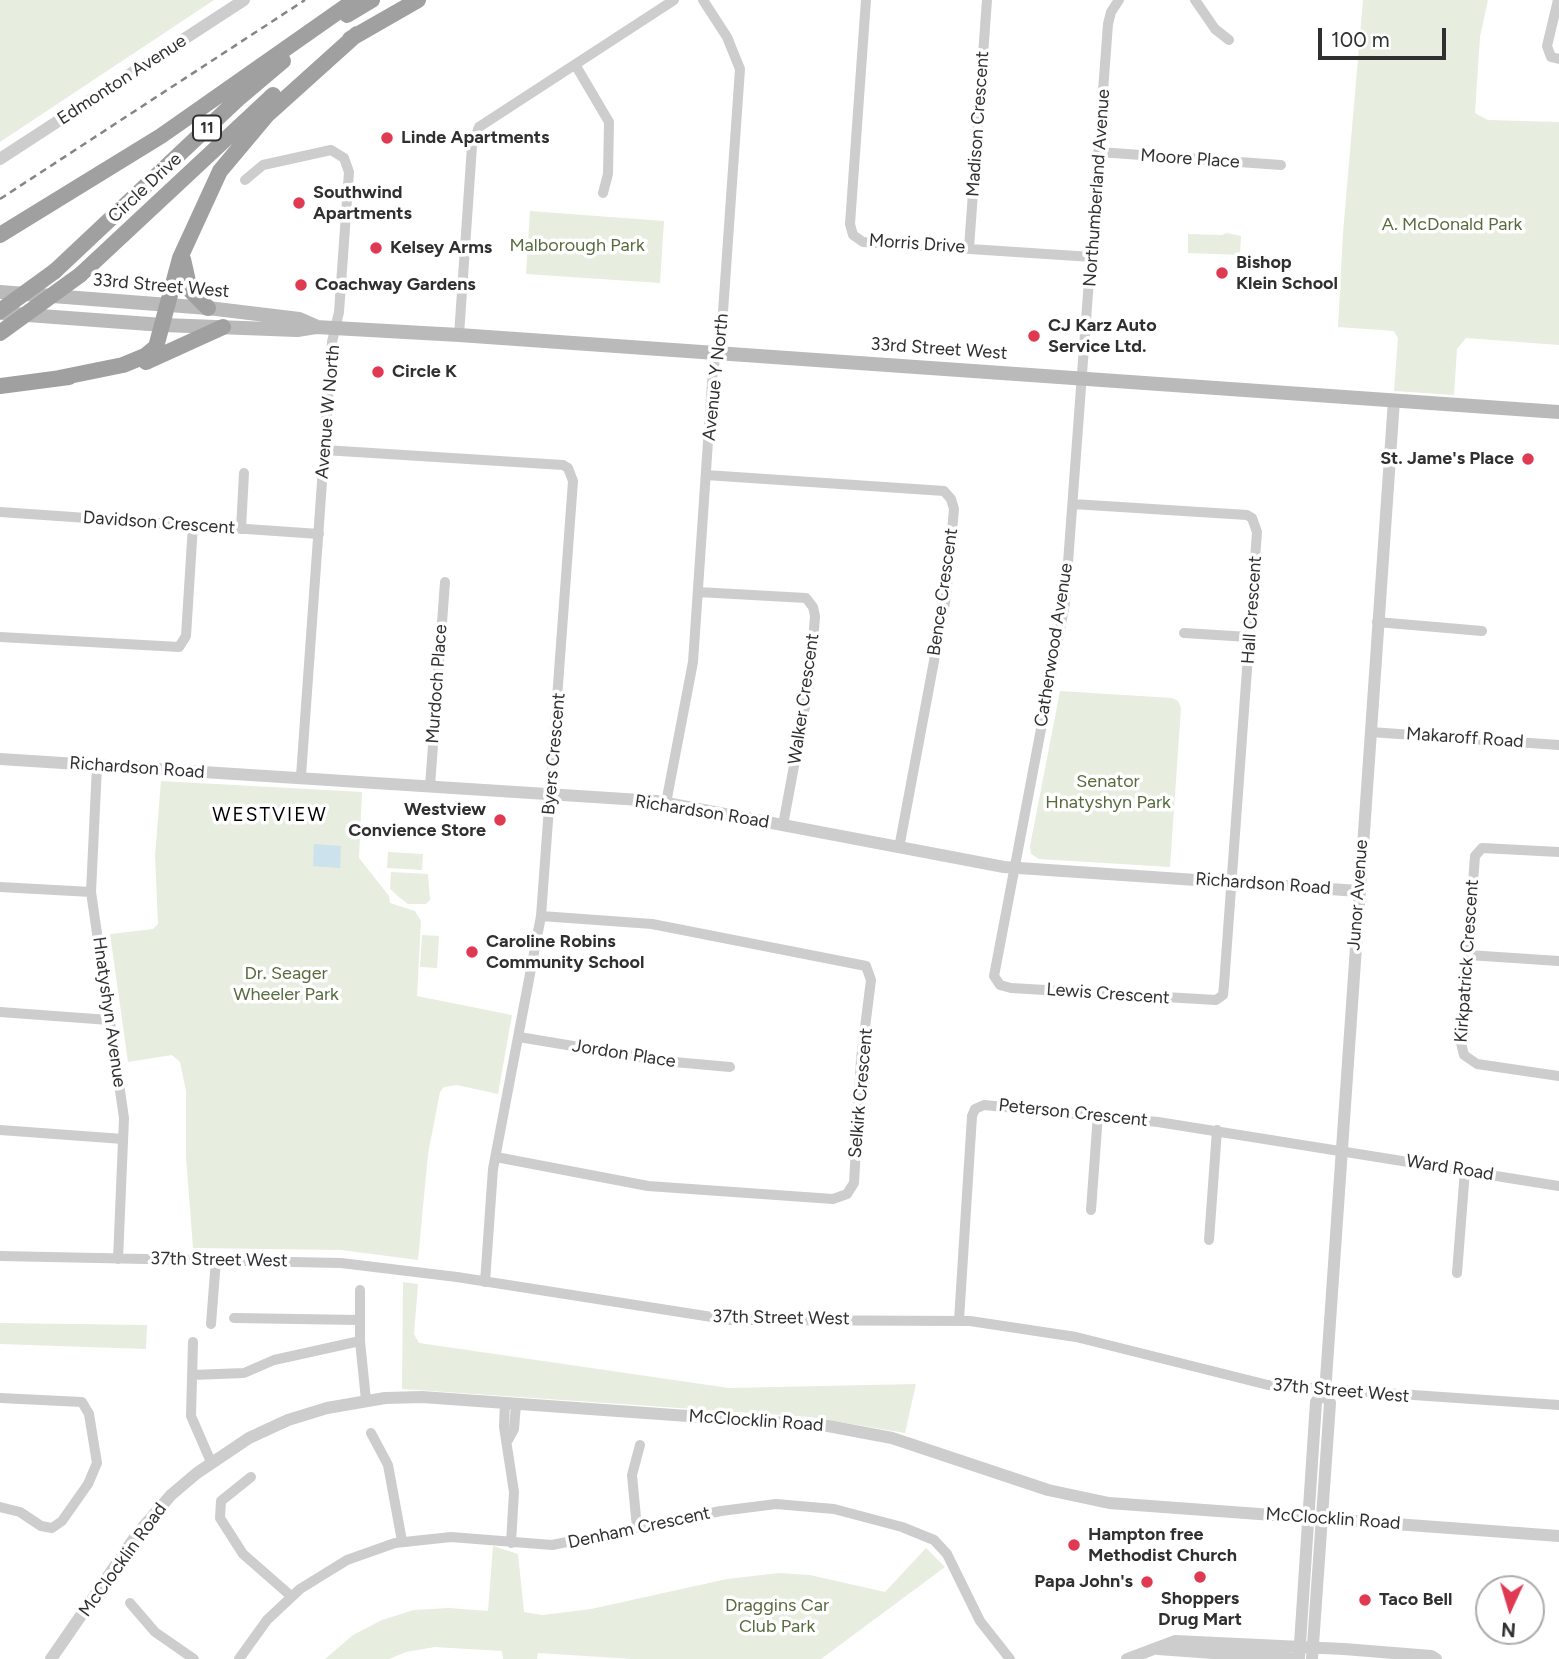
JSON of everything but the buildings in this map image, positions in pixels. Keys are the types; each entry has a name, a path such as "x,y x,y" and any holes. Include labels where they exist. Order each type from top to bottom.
{"highway":[{"path":"0,235 161,136 355,0"},
{"name":"Circle Drive","path":"0,312 55,271 248,90 337,21 372,0"},
{"name":"Circle Drive","path":"0,333 80,275 261,105 297,75 357,34 418,0"},
{"path":"60,378 123,365 145,356 156,346 166,304 187,240 213,184 243,141 267,115 357,34"},
{"path":"187,240 183,261 184,276 194,297 208,308"},
{"path":"0,386 137,365 223,327"}],"main road":[{"name":"33rd Street West","path":"0,292 208,308 299,319 316,327"},
{"name":"33rd Street West","path":"0,312 163,325 297,330 316,327 459,335 1559,412"}],"street":[{"name":"Edmonton Avenue","path":"0,159 244,0"},
{"path":"459,335 472,146 479,127 674,0"},
{"name":"Avenue Y North","path":"666,803 692,672 713,368 721,340 740,69 727,37 703,0"},
{"name":"Morris Drive","path":"866,0 851,230 863,242 1092,257"},
{"name":"Madison Crescent","path":"969,248 987,0"},
{"name":"Northumberland Avenue","path":"1082,379 1108,24 1111,12 1119,0"},
{"path":"1195,0 1214,29 1229,40"},
{"path":"1558,0 1547,46 1552,57 1559,59"},
{"path":"576,66 609,122 608,174 603,193"},
{"name":"Avenue W North","path":"244,180 263,165 331,150 344,158 349,180 336,328 332,342 301,776"},
{"name":"Moore Place","path":"1099,152 1281,165"},
{"name":"Catherwood Avenue","path":"1015,868 1063,614 1082,379"},
{"name":"Junor Avenue","path":"1304,1654 1316,1518 1316,1402 1324,1391 1394,400"},
{"name":"Byers Crescent","path":"324,450 564,465 573,481 541,916 496,1157 485,1282"},
{"path":"241,528 244,473"},
{"name":"Bence Crescent","path":"706,475 944,491 951,499 954,509 946,597 899,848"},
{"name":"Hall Crescent","path":"1073,504 1247,515 1252,518 1257,532 1232,883"},
{"name":"Davidson Crescent","path":"0,512 319,534"},
{"path":"0,637 179,647 186,636 193,525"},
{"name":"Murdoch Place","path":"430,786 445,582"},
{"name":"Walker Crescent","path":"698,592 806,598 813,607 815,616 810,680 783,825"},
{"path":"1377,622 1482,631"},
{"path":"1184,633 1249,637"},
{"name":"Makaroff Road","path":"1370,732 1559,745"},
{"name":"Richardson Road","path":"0,759 301,776 666,803 1015,868 1359,891"},
{"name":"Hnatyshyn Avenue","path":"97,766 92,892 124,1118 118,1259"},
{"name":"Kirkpatrick Crescent","path":"1559,852 1490,848 1478,851 1474,863 1461,1043 1464,1055 1476,1064 1559,1076"},
{"name":"Lewis Crescent","path":"1015,868 993,976 1000,985 1011,988 1216,1000 1223,995 1232,883"},
{"path":"0,887 92,892"},
{"name":"Selkirk Crescent","path":"496,1157 648,1186 834,1199 847,1194 853,1183 862,1059 872,980 866,966 652,924 541,916"},
{"path":"1468,955 1559,961"},
{"path":"0,1012 109,1020"},
{"name":"Jordon Place","path":"519,1037 654,1060 730,1067"},
{"name":"Peterson Crescent","path":"959,1320 972,1116 975,1109 990,1104 1098,1114 1340,1150"},
{"path":"1091,1210 1098,1114"},
{"path":"0,1130 123,1139"},
{"path":"1209,1240 1217,1130"},
{"name":"Ward Road","path":"1340,1150 1559,1186"},
{"path":"1457,1273 1465,1170"},
{"name":"37th Street West","path":"0,1256 341,1263 731,1320 959,1320 1050,1332 1255,1383 1324,1391 1559,1405"},
{"path":"211,1324 216,1260"},
{"path":"360,1290 360,1341 366,1400"},
{"path":"234,1318 360,1320"},
{"path":"192,1375 244,1373 274,1360 360,1341"},
{"path":"193,1342 191,1416 211,1462"},
{"name":"McClocklin Road","path":"51,1659 143,1527 171,1496 211,1462 249,1438 288,1420 366,1400 422,1397 843,1428 892,1438 1048,1490 1088,1500 1559,1536"},
{"path":"0,1398 82,1402 89,1414 97,1463 88,1484 62,1521 52,1528 41,1526 20,1512 0,1507"},
{"path":"511,1404 504,1427 514,1492 511,1543"},
{"path":"372,1433 388,1465 402,1541"},
{"path":"637,1528 632,1475 640,1445"},
{"path":"251,1476 221,1501 220,1518 243,1553 291,1596"},
{"name":"Denham Crescent","path":"239,1659 267,1620 291,1596 347,1560 402,1541 451,1537 559,1545 730,1509 776,1504 834,1509 912,1530 941,1545 980,1621 1010,1659"},
{"path":"130,1603 155,1632 194,1659"},
{"path":"1126,1659 1157,1648 1241,1653 1431,1656 1436,1659"}],"green space":[{"path":"0,0 214,0 0,142"},
{"name":"A. McDonald Park","path":"1363,0 1488,0 1480,37 1475,113 1488,120 1559,122 1559,345 1466,338 1457,349 1454,395 1394,391 1398,338 1394,331 1338,327 1343,233"},
{"name":"Malborough Park","path":"530,211 664,221 660,283 526,274"},
{"path":"1227,233 1241,236 1240,255 1188,253 1188,234"},
{"name":"Senator Hnatyshyn Park","path":"1060,691 1172,698 1178,701 1181,708 1170,867 1039,859 1031,854 1030,846"},
{"name":"Dr. Seager Wheeler Park","path":"161,781 362,792 359,858 389,896 390,903 415,911 421,921 417,996 512,1015 498,1094 457,1085 444,1087 440,1092 428,1154 418,1260 341,1250 193,1248 186,1157 186,1091 180,1062 172,1055 128,1062 110,934 153,929 158,924 155,856"},
{"path":"388,852 423,854 422,870 387,868"},
{"path":"391,872 428,874 430,900 426,904 408,904 390,889"},
{"path":"422,935 439,936 437,968 420,967"},
{"path":"403,1282 418,1284 414,1334 419,1343 729,1388 916,1384 905,1433 810,1417 402,1389"},
{"path":"0,1323 147,1325 146,1349 0,1344"},
{"name":"Draggins Car Club Park","path":"493,1546 518,1554 524,1612 542,1615 591,1609 727,1579 779,1573 810,1575 885,1592 926,1548 945,1567 821,1659 633,1659 538,1653 537,1659 503,1659 502,1651 435,1647 406,1652 389,1659 325,1659 353,1635 382,1620 414,1610 449,1608 488,1611"}],"water":[{"path":"314,844 341,846 340,868 313,866"}],"railway":[{"path":"0,199 305,0"}],"place":[{"name":"Linde Apartments","path":"387,138"},
{"name":"Southwind Apartments","path":"299,203"},
{"name":"Kelsey Arms","path":"376,248"},
{"name":"Bishop Klein School","path":"1222,273"},
{"name":"Coachway Gardens","path":"301,285"},
{"name":"CJ Karz Auto Service Ltd.","path":"1034,336"},
{"name":"Circle K","path":"378,372"},
{"name":"St. Jame's Place","path":"1528,459"},
{"name":"Westview Convience Store","path":"500,820"},
{"name":"Caroline Robins Community School","path":"472,952"},
{"name":"Hampton free Methodist Church","path":"1074,1545"},
{"name":"Shoppers Drug Mart","path":"1200,1577"},
{"name":"Papa John's","path":"1147,1582"},
{"name":"Taco Bell","path":"1365,1600"}],"district":[{"name":"WESTVIEW","path":"270,815"}]}
